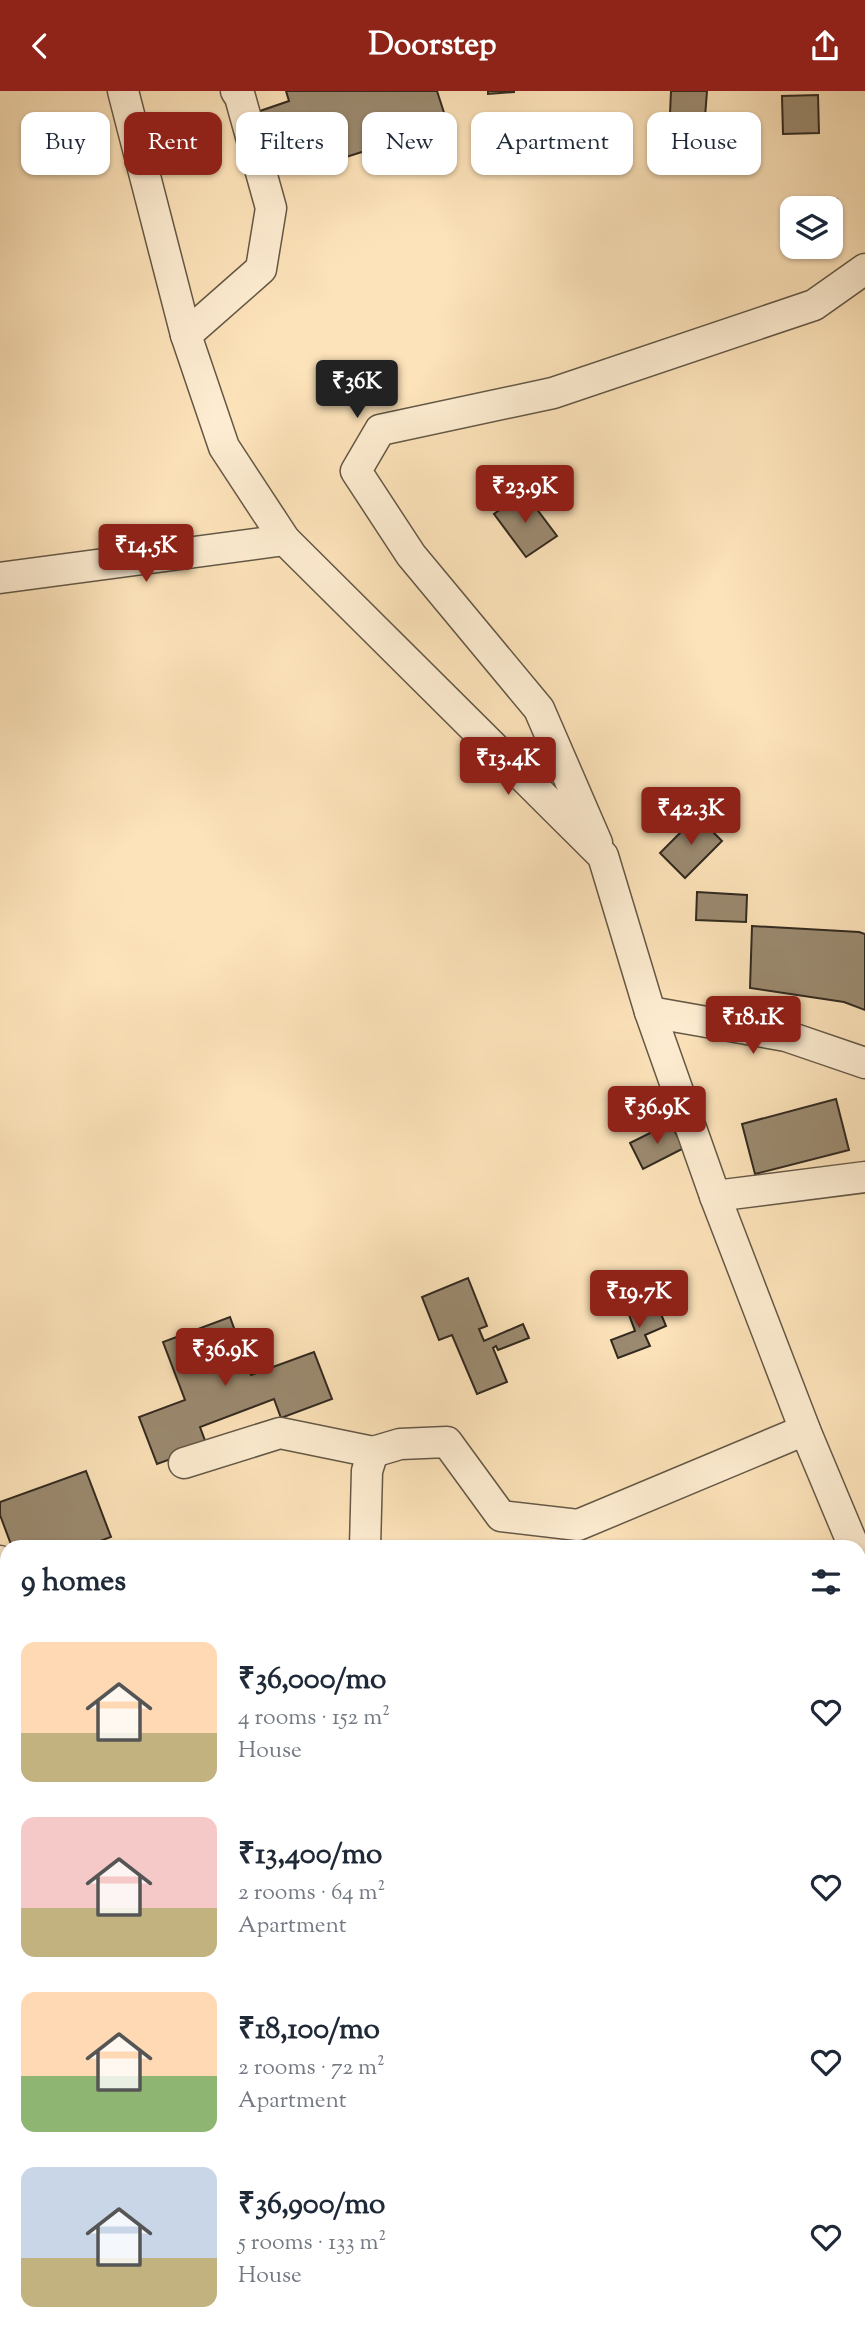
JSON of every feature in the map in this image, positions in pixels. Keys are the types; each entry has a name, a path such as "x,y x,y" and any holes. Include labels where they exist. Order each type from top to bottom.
{"street":[{"path":"123,91 186,335 224,447 285,540 603,856"},
{"path":"186,335 261,269 271,208 240,97 236,91"},
{"path":"852,1540 804,1430 715,1196 650,1012 603,856 539,709 411,555 356,471 380,430 553,393 814,305 865,269"},
{"path":"0,578 285,540"},
{"path":"650,1012 786,1036 865,1063"},
{"path":"715,1196 865,1177"},
{"path":"184,1463 280,1433 373,1452 400,1444 447,1442 501,1515 578,1525 804,1430"},
{"path":"365,1540 367,1471 373,1452"}],"building":[{"path":"286,91 437,91 444,112 362,112 362,152 348,156 348,112 257,112 289,101"},
{"path":"488,91 514,91 514,92 488,94"},
{"path":"671,91 707,91 705,112 670,112"},
{"path":"818,95 819,133 783,134 782,96"},
{"path":"524,492 557,536 526,557 494,514"},
{"path":"697,816 722,841 685,878 660,853"},
{"path":"697,892 747,895 746,922 696,920"},
{"path":"752,926 865,934 865,1010 844,1002 750,988"},
{"path":"836,1099 849,1150 755,1174 742,1124"},
{"path":"670,1123 684,1148 643,1169 630,1143"},
{"path":"468,1278 487,1326 479,1329 484,1341 523,1324 529,1338 498,1350 496,1346 493,1348 507,1382 477,1394 452,1335 439,1340 422,1297"},
{"path":"656,1302 666,1326 645,1335 650,1346 618,1358 611,1340 635,1331 628,1312"},
{"path":"230,1317 251,1375 314,1352 332,1399 281,1418 274,1399 200,1427 207,1446 157,1464 139,1417 185,1400 163,1342"},
{"path":"86,1471 111,1537 103,1540 9,1540 0,1515 0,1502"}]}
